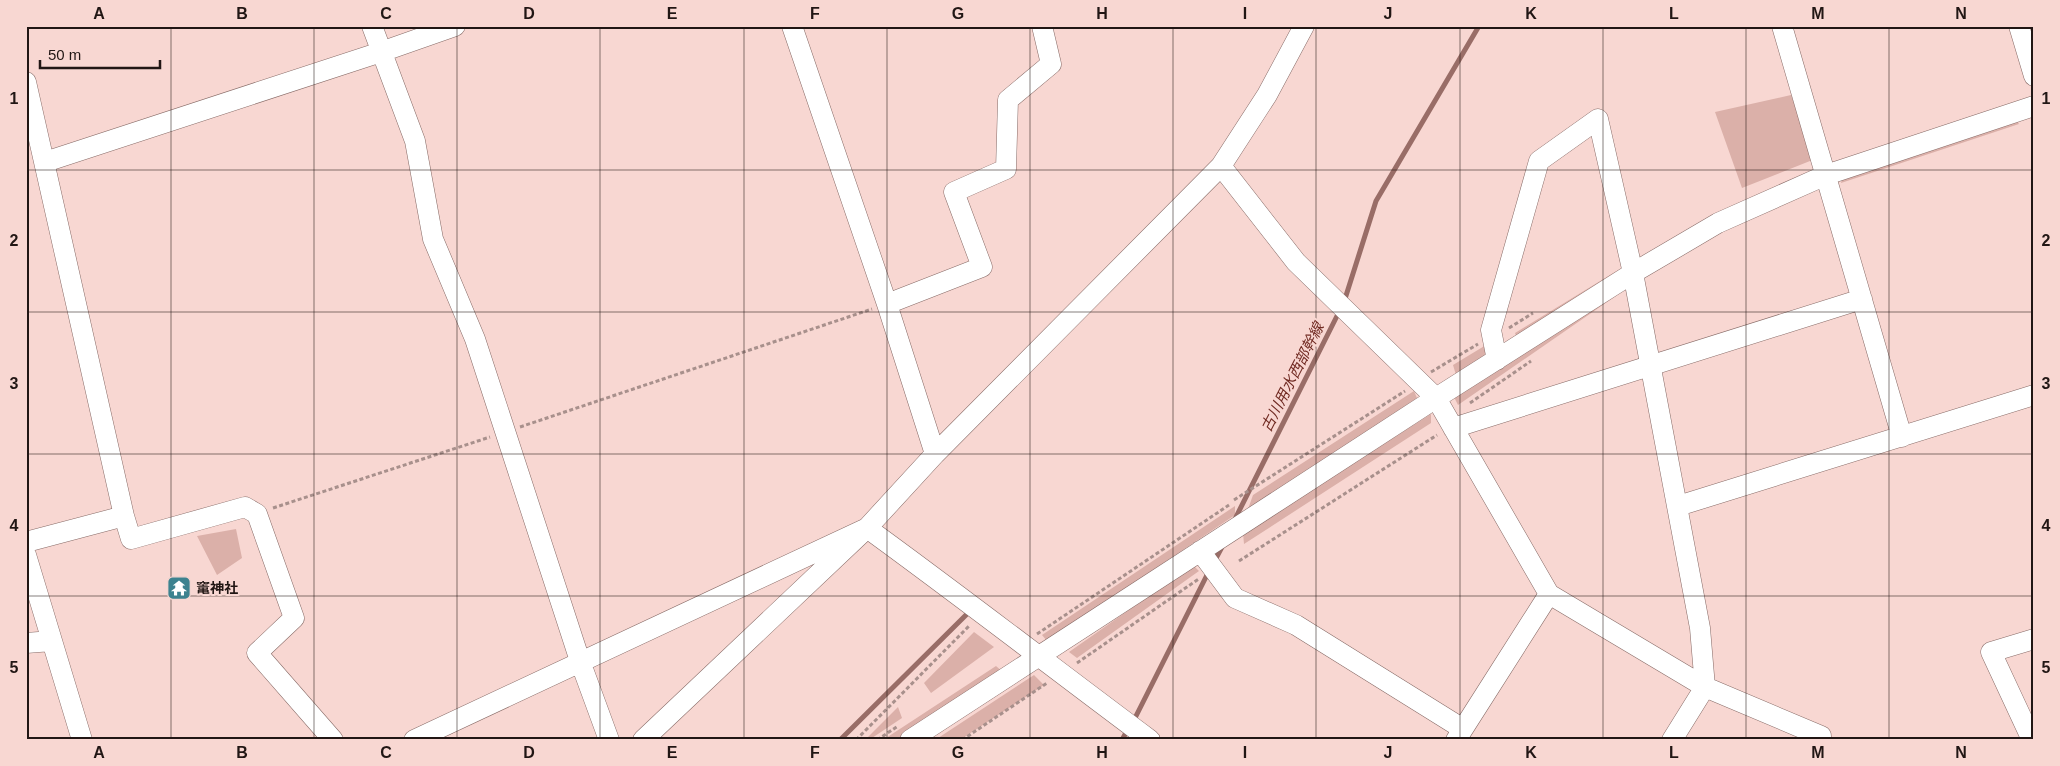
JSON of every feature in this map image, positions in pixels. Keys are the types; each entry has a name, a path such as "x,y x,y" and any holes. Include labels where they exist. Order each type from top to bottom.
{"street":[{"path":"372,26 416,141 433,239 475,339 580,661 609,740"},
{"path":"38,158 381,52 455,26"},
{"path":"792,26 887,304 935,454"},
{"path":"887,304 982,267 954,192 1006,169 1008,100 1051,64 1042,26"},
{"path":"643,740 867,528 935,454 1221,166 1267,95 1304,26"},
{"path":"1782,26 1902,437"},
{"path":"2019,26 2034,76"},
{"path":"26,82 38,158 130,539 245,507 257,514 294,618 257,653 333,740"},
{"path":"910,740 1436,398 1633,273 1718,223 1826,175 2034,106"},
{"path":"1497,360 1491,330 1540,161 1598,119 1633,273 1700,628 1705,687 1672,740"},
{"path":"1221,166 1296,262 1436,398 1445,432 1549,594 1705,687 1821,736 1822,740"},
{"path":"1445,432 1862,299"},
{"path":"1678,506 2034,395"},
{"path":"26,542 124,516"},
{"path":"414,740 867,528"},
{"path":"867,528 982,612 1150,740"},
{"path":"1200,552 1235,598 1296,625 1459,734 1549,594"},
{"path":"26,555 82,740"},
{"path":"2032,740 1991,652 2034,639"},
{"path":"26,643 52,641"}],"path":[{"path":"257,514 887,304"},
{"path":"1426,375 1484,340"},
{"path":"1234,500 1406,390"},
{"path":"1239,561 1445,432"},
{"path":"1038,633 1229,505"},
{"path":"962,740 1202,576"},
{"path":"856,740 982,612"}],"shaded area":[{"path":"1791,95 1815,159 1742,188 1715,112"},
{"path":"2014,116 2019,124 1841,183 1842,178"},
{"path":"1623,267 1625,271 1517,339 1515,333"},
{"path":"1623,291 1458,405 1454,397"},
{"path":"1486,345 1486,356 1456,375 1453,365"},
{"path":"1414,391 1417,398 1247,512 1253,495"},
{"path":"1431,414 1431,423 1244,544 1243,533"},
{"path":"1235,506 1235,515 1047,641 1042,635"},
{"path":"236,529 242,558 217,575 197,536"},
{"path":"1193,565 1199,571 1077,658 1069,652"},
{"path":"974,632 994,647 931,693 924,683"},
{"path":"996,666 1004,673 899,740 883,740"},
{"path":"1034,675 1044,685 960,740 935,740"},
{"path":"898,707 902,718 869,740 865,740"}],"waterway":[{"name":"古川用水西部幹線","path":"1344,302 1376,201 1479,26"},
{"name":"古川用水西部幹線","path":"1234,521 1340,310"},
{"name":"古川用水西部幹線","path":"1214,562 1223,545"},
{"name":"古川用水西部幹線","path":"1133,722 1209,571"},
{"path":"840,740 966,615"},
{"name":"古川用水西部幹線","path":"1122,740 1128,729"}],"place":[{"name":"竃神社","path":"179,588"}]}
